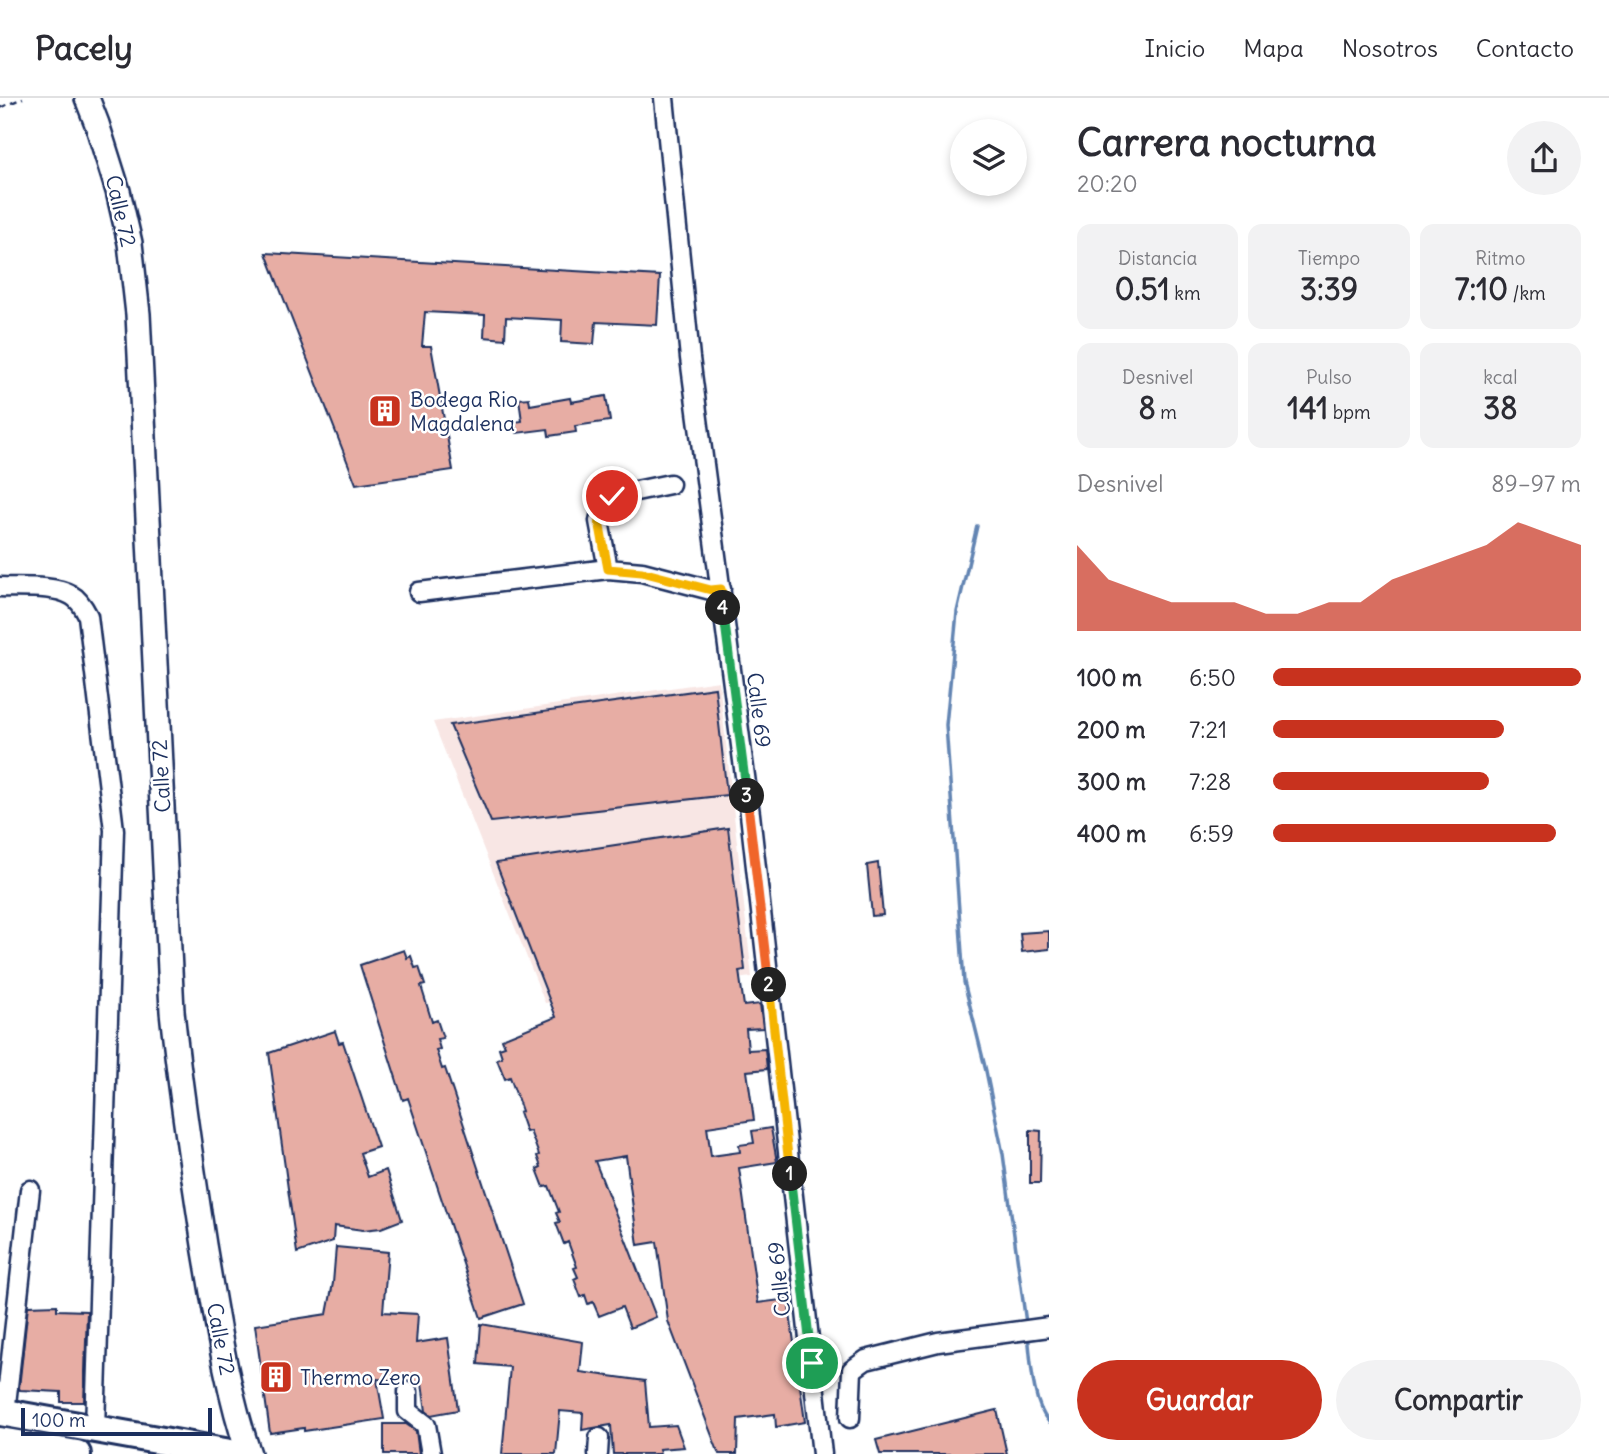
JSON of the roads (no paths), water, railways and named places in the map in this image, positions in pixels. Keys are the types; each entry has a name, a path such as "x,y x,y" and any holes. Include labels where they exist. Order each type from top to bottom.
{"highway":[{"path":"3,1412 236,1454"},
{"path":"0,1441 77,1454"}],"main road":[{"name":"Calle 72","path":"86,98 97,124 117,191 132,256 139,342 172,1011 183,1104 210,1279 238,1420 249,1454"},
{"name":"Calle 72","path":"103,98 140,222 150,281 190,1073 205,1177 239,1365 262,1454"}],"street":[{"name":"Calle 69","path":"664,98 690,358 750,814 822,1454"},
{"path":"608,569 599,521 602,509 612,496 670,484"},
{"path":"419,592 608,569 642,572 711,590 721,589"},
{"path":"0,587 56,589 72,595 81,603 88,616 114,831 96,1428"},
{"path":"3,1412 30,1190"},
{"path":"850,1418 852,1370 866,1360 938,1342 1044,1327"},
{"path":"408,1392 408,1411 426,1425 431,1454"}],"waterway":[{"path":"977,526 957,612 946,725 964,982 1003,1154 1026,1323"},
{"path":"1028,1334 1036,1393 1043,1414 1049,1422"}],"place":[{"name":"Bodega Rio Magdalena","path":"385,411"},
{"name":"Thermo Zero","path":"276,1377"}]}
